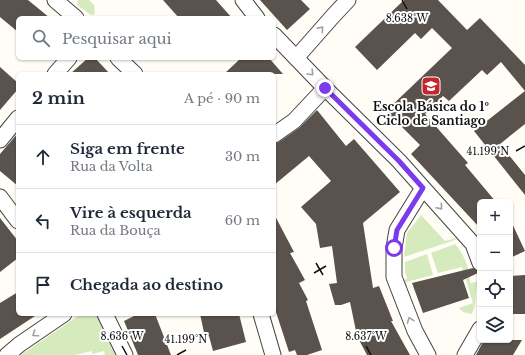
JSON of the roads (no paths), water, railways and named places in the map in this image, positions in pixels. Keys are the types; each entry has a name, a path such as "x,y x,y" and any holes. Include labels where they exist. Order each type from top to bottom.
{"street":[{"path":"55,0 74,16"},
{"path":"243,0 255,16"},
{"path":"296,58 332,16 348,0"},
{"path":"276,37 399,161 472,244 477,256"},
{"path":"57,72 67,60"},
{"path":"120,60 133,72"},
{"path":"276,134 294,121 325,88"},
{"path":"3,131 16,120"},
{"path":"423,188 397,230 394,248 394,277 415,331 428,355"},
{"path":"0,198 16,218"},
{"path":"7,355 20,344 61,316"},
{"path":"106,316 125,355"},
{"path":"263,316 273,355"},
{"path":"465,355 477,334"}],"place":[{"name":"Escola Básica do 1º Ciclo de Santiago","path":"431,86"}]}
